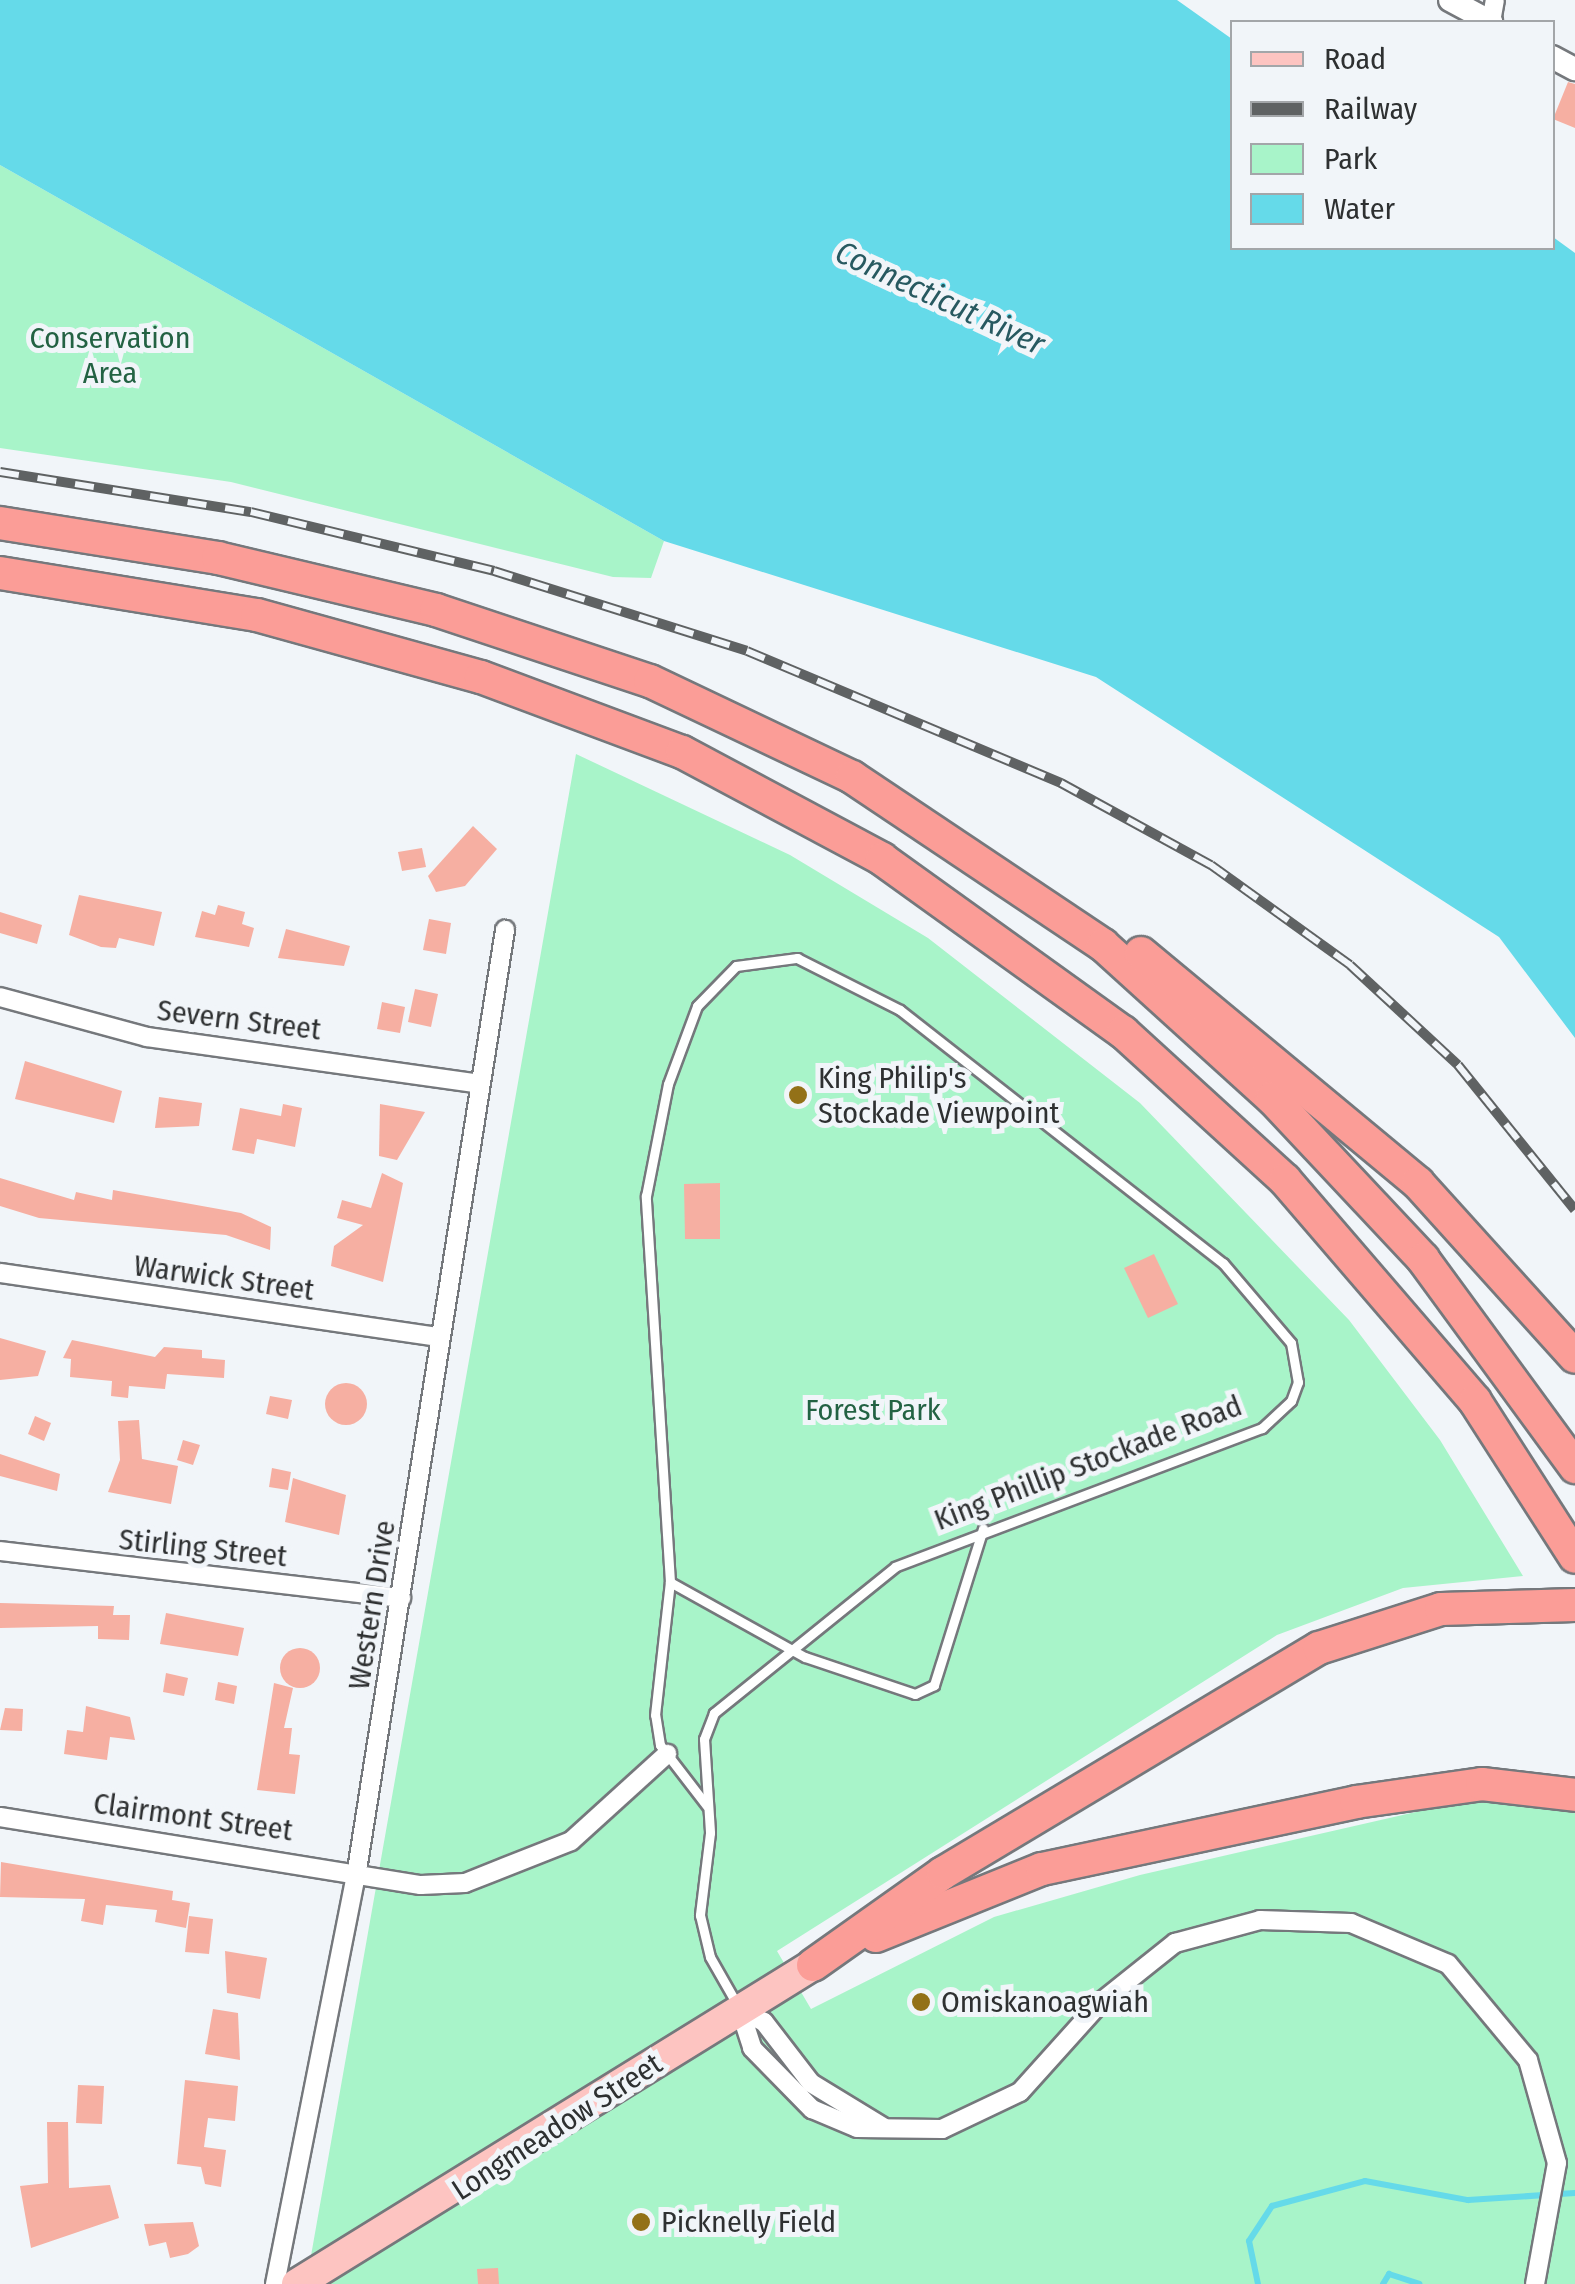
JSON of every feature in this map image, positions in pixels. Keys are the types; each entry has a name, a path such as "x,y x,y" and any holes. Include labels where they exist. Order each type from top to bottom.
{"highway":[{"path":"0,524 364,590 595,661 852,777 1218,1008 1444,1207 1575,1357"},
{"path":"0,573 257,616 482,677 682,752 882,859 1123,1032 1286,1180 1486,1415 1575,1557"},
{"path":"1043,900 1175,1007 1375,1204 1470,1316 1575,1467"},
{"path":"814,1965 943,1874 1318,1648 1406,1616 1519,1602 1575,1605"},
{"path":"814,1965 992,1884 1080,1859 1444,1786 1575,1795"}],"main road":[{"name":"Longmeadow Street","path":"297,2284 814,1965"}],"street":[{"path":"1450,0 1487,20"},
{"name":"Western Drive","path":"275,2284 356,1870 401,1598 474,1083 504,930"},
{"name":"Severn Street","path":"0,997 148,1037 474,1083"},
{"name":"Warwick Street","path":"0,1273 440,1336"},
{"name":"Stirling Street","path":"0,1550 401,1598"},
{"name":"Clairmont Street","path":"0,1817 451,1885 519,1868 588,1828 668,1754"},
{"path":"740,2010 752,2048 804,2104 857,2128 942,2128 1004,2103 1130,1974 1175,1943 1239,1923 1306,1918 1369,1929 1459,1973 1528,2060 1557,2163 1551,2232 1536,2284"}],"lane":[{"name":"King Phillip Stockade Road","path":"708,1806 668,1754 655,1715 670,1582 646,1196 668,1084 693,1015 719,979 767,957 840,972 928,1030 1223,1262 1292,1343 1296,1390 1273,1421 983,1529 895,1567 788,1648 714,1713 704,1739 708,1806 701,1930 740,2010"},
{"path":"670,1582 788,1648 915,1694 934,1685 983,1529"}],"green space":[{"name":"Conservation Area","path":"0,165 664,541 651,578 613,577 231,482 0,448"},
{"name":"Forest Park","path":"576,754 790,855 928,938 1140,1103 1349,1320 1440,1440 1523,1576 1403,1588 1277,1635 777,1951 811,2009 994,1917 1140,1875 1442,1806 1497,1801 1575,1812 1575,2284 306,2284"}],"water":[{"name":"Connecticut River","path":"0,0 1177,0 1230,38 1230,250 1555,250 1555,238 1575,253 1575,1038 1499,937 1096,677 664,541 0,165"}],"building":[{"path":"1568,82 1575,84 1575,128 1555,120"},
{"path":"473,826 497,849 465,886 436,892 428,876"},
{"path":"422,848 426,867 402,871 398,852"},
{"path":"79,895 162,912 154,946 119,938 116,948 101,947 69,935"},
{"path":"218,905 245,912 242,924 254,928 249,947 195,937 202,911 215,915"},
{"path":"0,912 42,925 37,944 0,933"},
{"path":"429,919 451,923 446,954 423,950"},
{"path":"286,929 350,946 344,966 278,958"},
{"path":"415,989 438,994 431,1027 408,1022"},
{"path":"382,1002 405,1007 400,1033 377,1029"},
{"path":"25,1061 122,1091 114,1123 15,1099"},
{"path":"159,1097 202,1103 199,1126 155,1128"},
{"path":"283,1104 302,1108 295,1147 257,1139 254,1154 232,1150 240,1108 281,1116"},
{"path":"380,1104 425,1112 397,1160 379,1156"},
{"path":"382,1173 403,1183 383,1282 331,1266 334,1246 363,1225 337,1218 342,1200 371,1208"},
{"path":"0,1178 74,1200 76,1192 112,1200 113,1190 241,1213 271,1227 270,1250 226,1235 39,1218 0,1206"},
{"path":"720,1183 720,1239 685,1239 684,1184"},
{"path":"1154,1254 1178,1304 1148,1318 1124,1268"},
{"path":"0,1338 46,1351 38,1376 0,1380"},
{"path":"72,1340 155,1357 164,1347 202,1350 202,1358 225,1360 224,1378 167,1374 165,1389 129,1386 128,1398 111,1396 112,1381 70,1377 71,1359 63,1358"},
{"path":"346,1383 361,1389 367,1404 361,1419 346,1425 331,1419 325,1404 331,1389"},
{"path":"270,1396 292,1400 288,1419 266,1414"},
{"path":"35,1416 51,1423 44,1441 28,1434"},
{"path":"139,1420 142,1459 178,1466 171,1504 108,1492 120,1460 118,1421"},
{"path":"183,1440 200,1445 193,1465 177,1460"},
{"path":"0,1454 60,1474 57,1491 0,1476"},
{"path":"272,1468 291,1472 288,1490 269,1487"},
{"path":"293,1478 346,1495 339,1535 285,1522"},
{"path":"0,1603 114,1606 113,1615 130,1615 129,1640 98,1639 98,1626 0,1628"},
{"path":"166,1613 244,1628 238,1656 160,1644"},
{"path":"300,1648 314,1654 320,1668 314,1682 300,1688 286,1682 280,1668 286,1654"},
{"path":"166,1673 188,1678 184,1696 163,1692"},
{"path":"218,1682 237,1686 234,1704 215,1700"},
{"path":"274,1683 293,1688 284,1728 292,1728 289,1754 300,1755 295,1794 257,1790"},
{"path":"86,1706 130,1717 135,1740 110,1737 107,1760 64,1754 67,1730 83,1732"},
{"path":"5,1708 23,1709 22,1731 0,1730"},
{"path":"1,1862 173,1891 172,1900 190,1903 186,1928 155,1922 157,1910 106,1905 103,1925 81,1921 85,1899 0,1897"},
{"path":"189,1916 213,1919 209,1954 185,1952"},
{"path":"225,1951 267,1958 260,1999 227,1993"},
{"path":"213,2009 238,2013 240,2060 205,2054"},
{"path":"185,2080 238,2086 235,2121 208,2118 204,2147 226,2150 221,2187 205,2184 201,2167 177,2164"},
{"path":"78,2085 104,2086 102,2124 76,2123"},
{"path":"47,2122 68,2122 69,2188 110,2185 119,2218 31,2248 20,2186 48,2183"},
{"path":"193,2222 199,2246 188,2254 170,2258 166,2242 149,2246 144,2224"},
{"path":"498,2268 499,2284 478,2284 477,2269"}],"waterway":[{"path":"1258,2284 1249,2241 1272,2206 1365,2181 1468,2200 1575,2193"},
{"path":"1383,2284 1389,2274 1419,2284"}],"railway":[{"path":"0,472 251,512 494,571 747,651 1061,783 1211,865 1350,965 1458,1065 1575,1210"}],"place":[{"name":"King Philip's Stockade Viewpoint","path":"798,1095"},
{"name":"Omiskanoagwiah","path":"921,2002"},
{"name":"Picknelly Field","path":"641,2222"}]}
